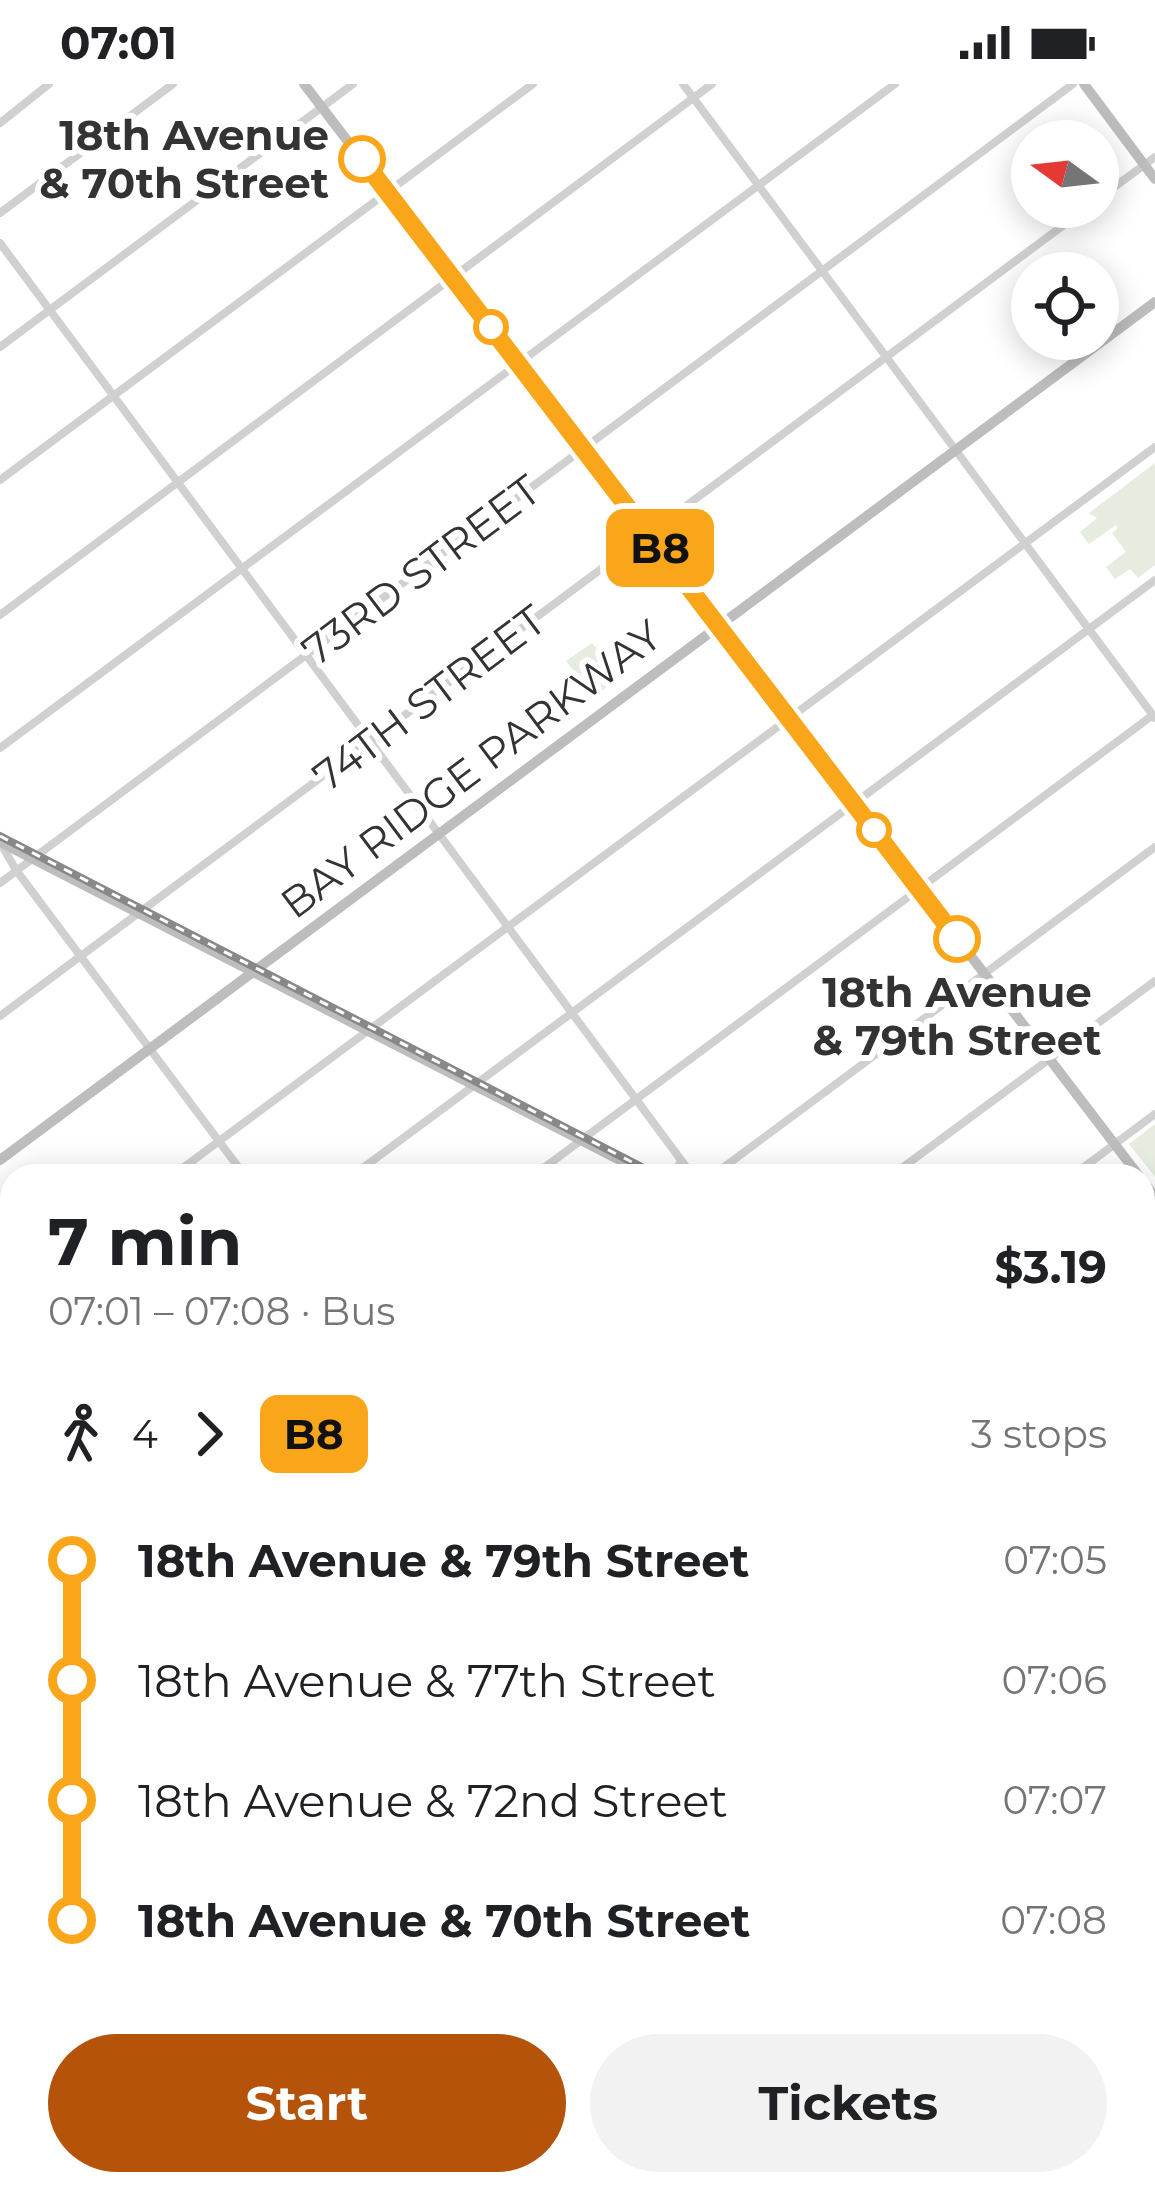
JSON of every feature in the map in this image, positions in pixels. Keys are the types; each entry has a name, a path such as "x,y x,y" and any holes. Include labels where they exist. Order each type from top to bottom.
{"street":[{"path":"0,123 49,84"},
{"path":"0,213 173,84"},
{"path":"304,84 1129,1164"},
{"path":"0,346 352,84"},
{"path":"0,480 533,84"},
{"path":"549,1164 1154,715 683,84"},
{"path":"0,614 712,84"},
{"path":"0,748 895,84"},
{"name":"73RD STREET","path":"0,883 1073,84"},
{"path":"1084,84 1150,161 1155,179"},
{"path":"1119,184 1150,161"},
{"name":"74TH STREET","path":"0,1016 1059,228"},
{"path":"0,243 683,1164"},
{"name":"BAY RIDGE PARKWAY","path":"0,1160 1155,302"},
{"path":"188,1164 1155,447"},
{"path":"368,1164 1155,580"},
{"path":"0,842 628,1164"},
{"path":"0,842 16,870 236,1164"},
{"path":"728,1164 1155,848"},
{"path":"907,1164 1155,981"},
{"path":"1088,1164 1155,1114"}],"shaded area":[{"path":"1155,463 1155,565 1138,578 1130,569 1115,579 1106,567 1126,552 1112,533 1116,525 1089,544 1080,532 1097,518 1089,513"},
{"path":"592,643 619,678 594,697 566,661"},
{"path":"1155,1124 1155,1164 1145,1164 1129,1144"}],"railway":[{"path":"0,836 636,1164"}],"bus line":[{"name":"B8","path":"362,159 957,939"}],"place":[{"name":"18th Avenue & 70th Street","path":"362,159"},
{"name":"18th Avenue & 79th Street","path":"957,939"}]}
